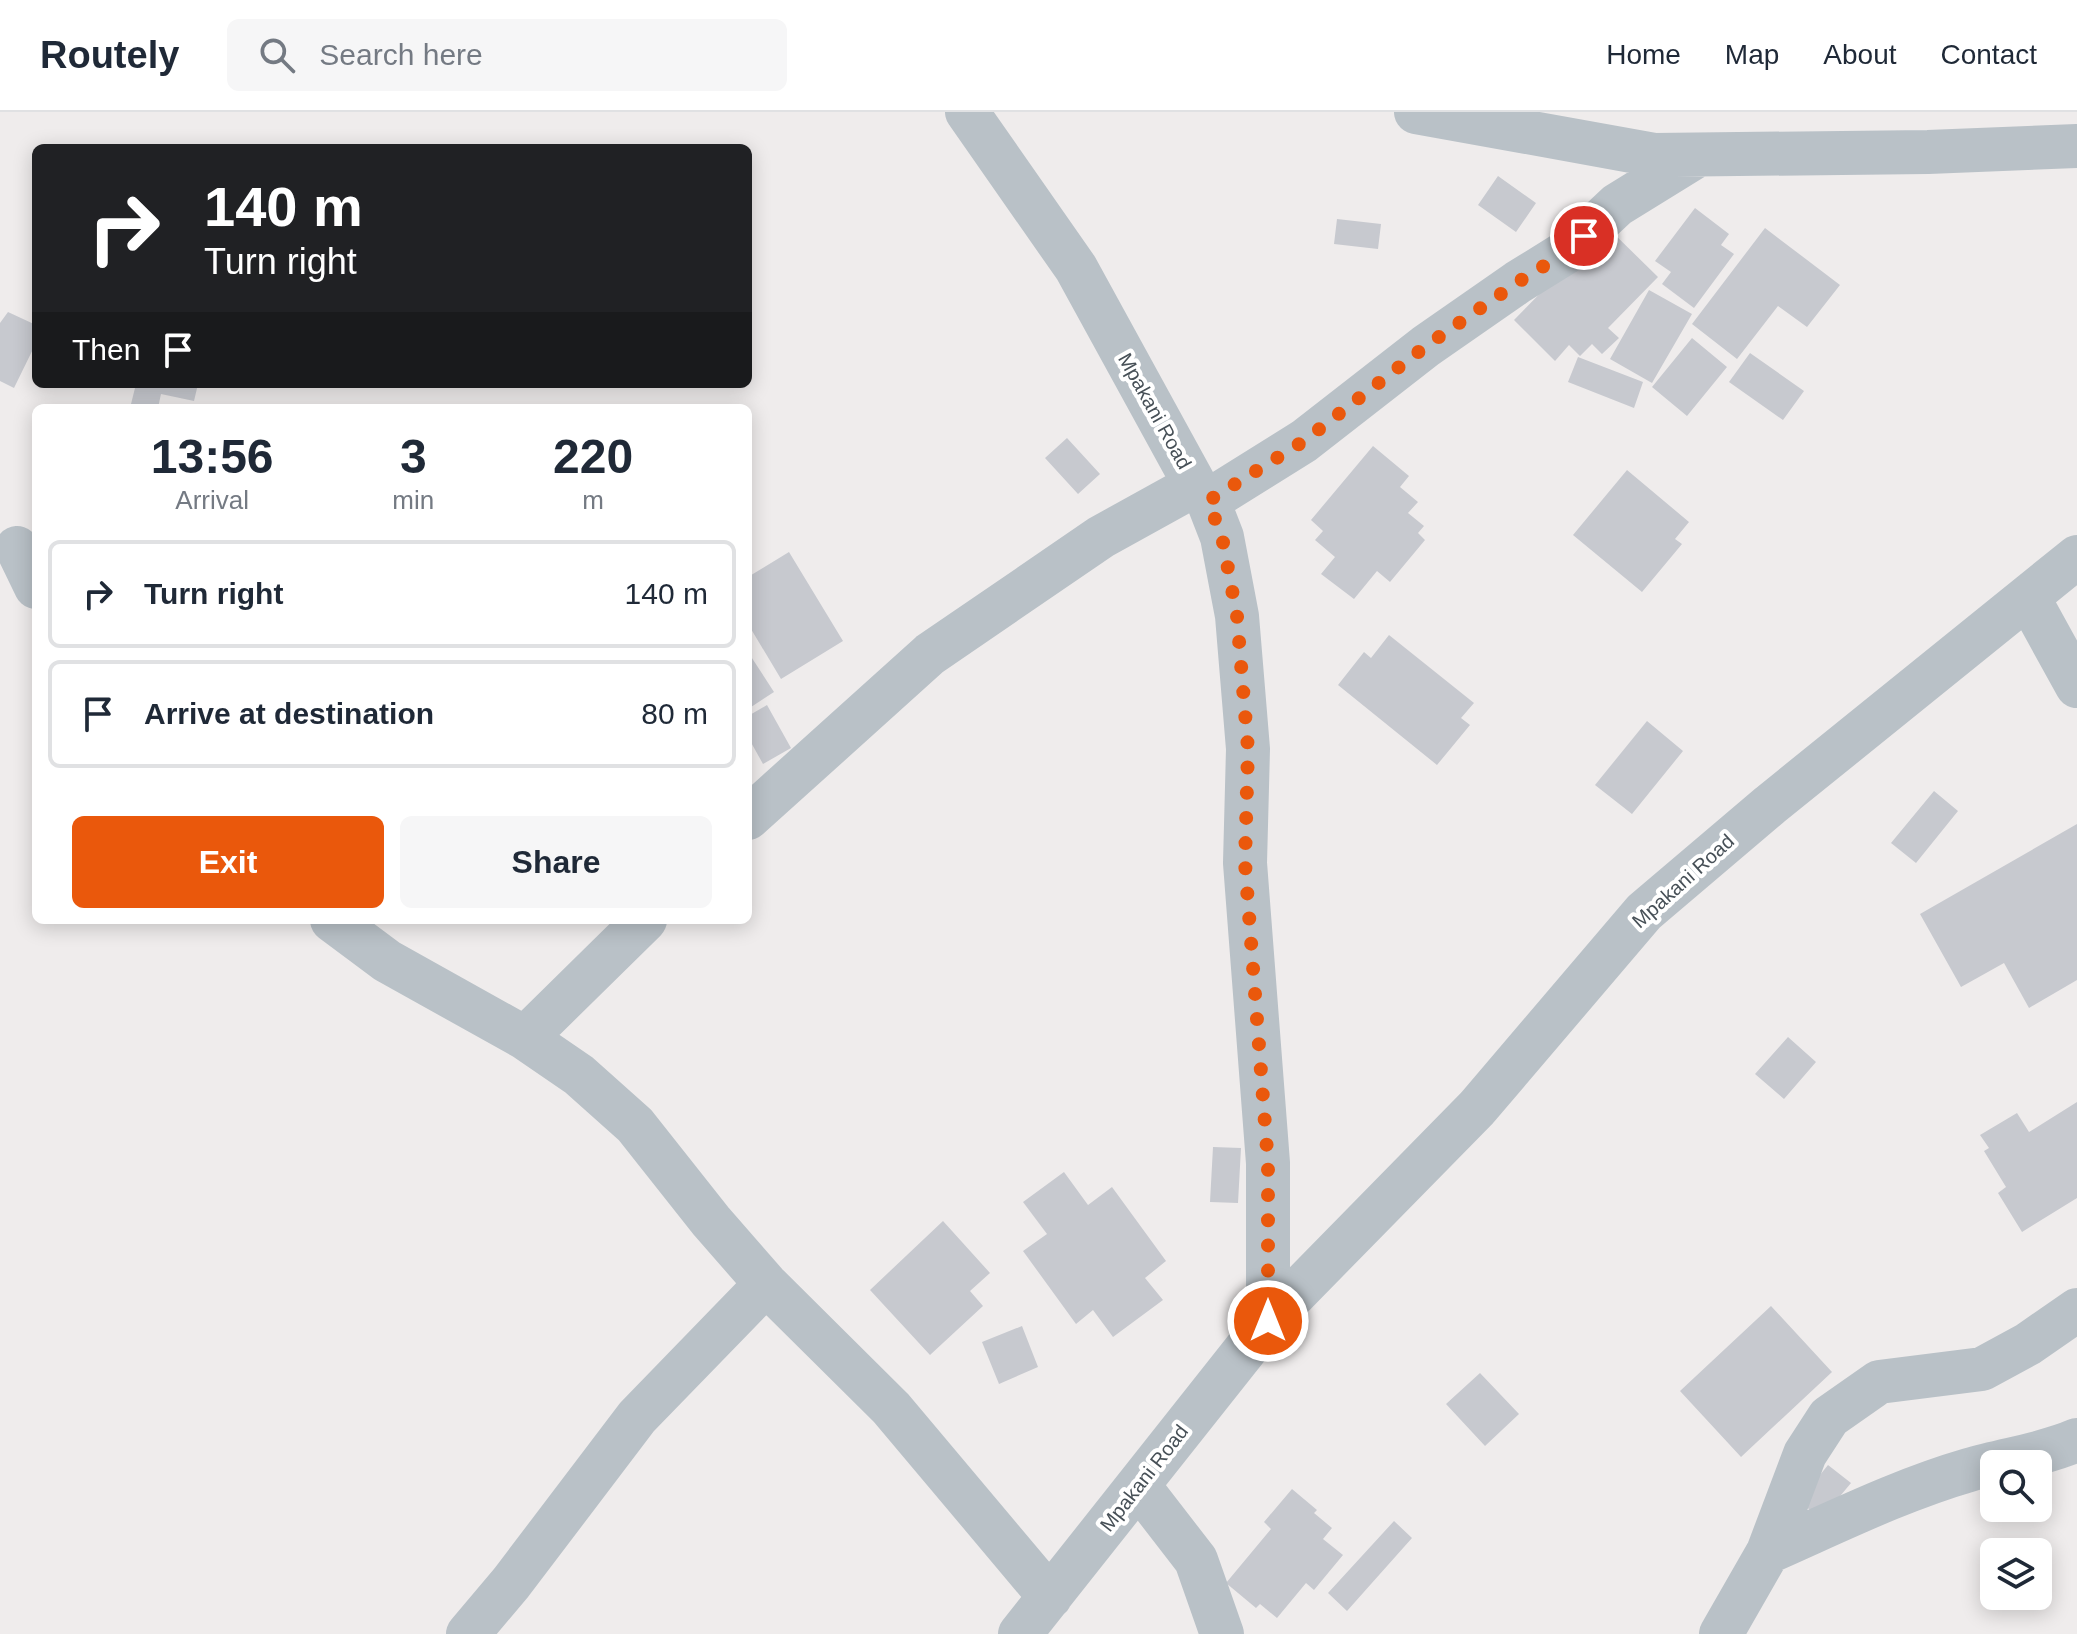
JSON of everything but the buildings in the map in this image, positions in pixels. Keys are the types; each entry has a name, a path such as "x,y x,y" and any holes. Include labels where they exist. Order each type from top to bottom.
{"street":[{"name":"Mpakani Road","path":"967,112 1076,268 1202,493 1222,537 1237,616 1248,749 1245,863 1268,1163 1268,1321"},
{"path":"1416,112 1654,155 1928,152 2077,146"},
{"path":"752,814 930,654 1101,537 1202,493 1304,441 1426,346 1568,251 1617,205 1698,155"},
{"path":"18,546 32,578"},
{"name":"Mpakani Road","path":"1020,1634 1268,1321 1477,1108 1644,912 1782,795 2077,557"},
{"path":"2028,597 2077,686"},
{"path":"337,924 387,961 525,1038 579,1075 635,1125 766,1284 891,1408 1050,1597"},
{"path":"525,1038 641,924"},
{"path":"468,1634 511,1583 637,1417 766,1284"},
{"path":"1721,1634 1768,1552 1805,1454 1829,1417 1879,1382 1982,1369 2028,1344 2077,1310"},
{"path":"1768,1552 1862,1510 1968,1470 2062,1447 2077,1440"},
{"path":"1138,1485 1196,1560 1222,1634"}],"route":[{"path":"1268,1321 1268,1163 1245,863 1248,749 1237,616 1222,537 1208,501 1304,441 1426,346 1568,251 1584,236"}]}
